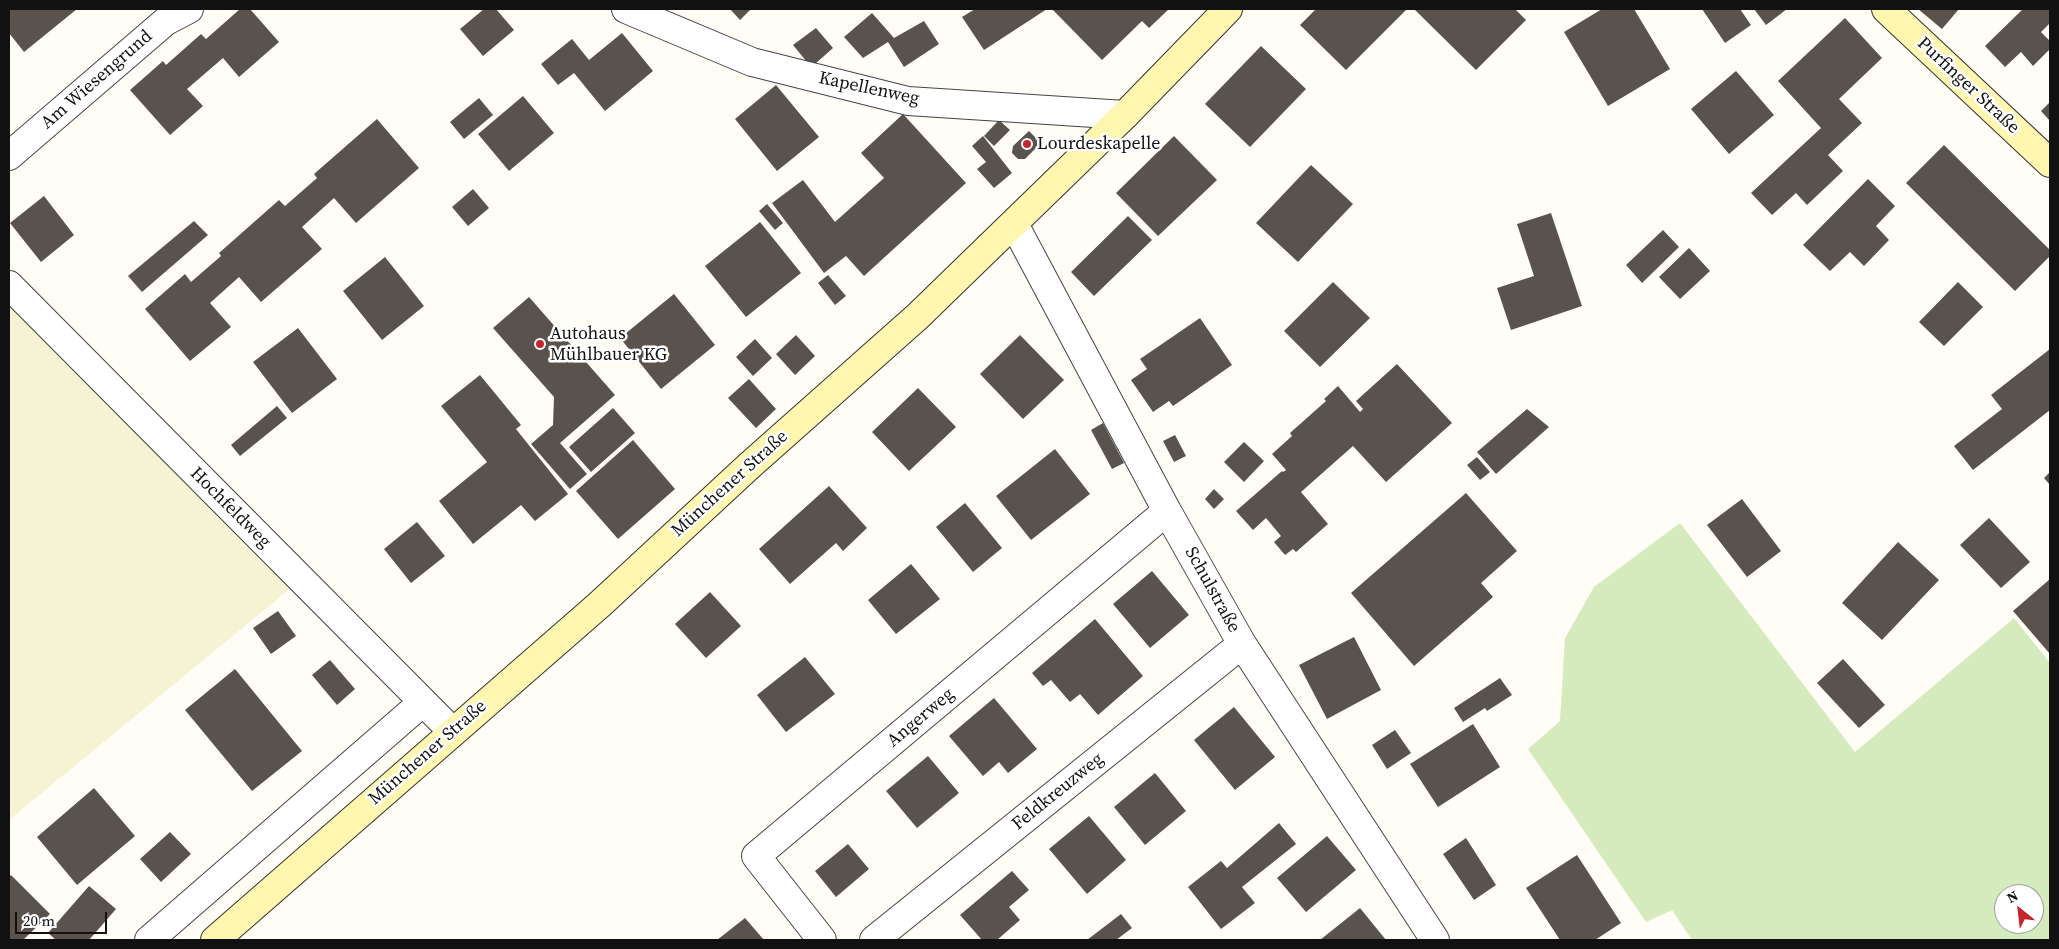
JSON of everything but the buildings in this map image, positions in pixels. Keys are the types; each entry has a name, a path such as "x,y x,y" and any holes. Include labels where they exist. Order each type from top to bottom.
{"street":[{"name":"Am Wiesengrund","path":"9,156 166,21 189,9"},
{"name":"Kapellenweg","path":"626,9 659,15 752,62 908,101 1125,114"},
{"name":"Münchener Straße","path":"216,940 452,731 598,605 749,466 918,316 1014,224 1228,9"},
{"name":"Purfinger Straße","path":"1886,9 2050,163"},
{"name":"Schulstraße","path":"1014,224 1167,511 1242,644 1435,940"},
{"name":"Hochfeldweg","path":"9,285 452,731"},
{"name":"Angerweg","path":"822,940 756,856 1167,511"},
{"name":"Feldkreuzweg","path":"874,940 1242,644"},
{"path":"149,940 423,702"}],"shaded area":[{"path":"9,304 291,588 9,820"}],"green space":[{"path":"1680,523 1855,752 2014,618 2050,663 2050,940 1692,940 1672,910 1646,922 1528,749 1560,721 1565,638 1594,587"}],"place":[{"name":"Lourdeskapelle","path":"1027,144"},
{"name":"Autohaus Mühlbauer KG","path":"540,344"}]}
